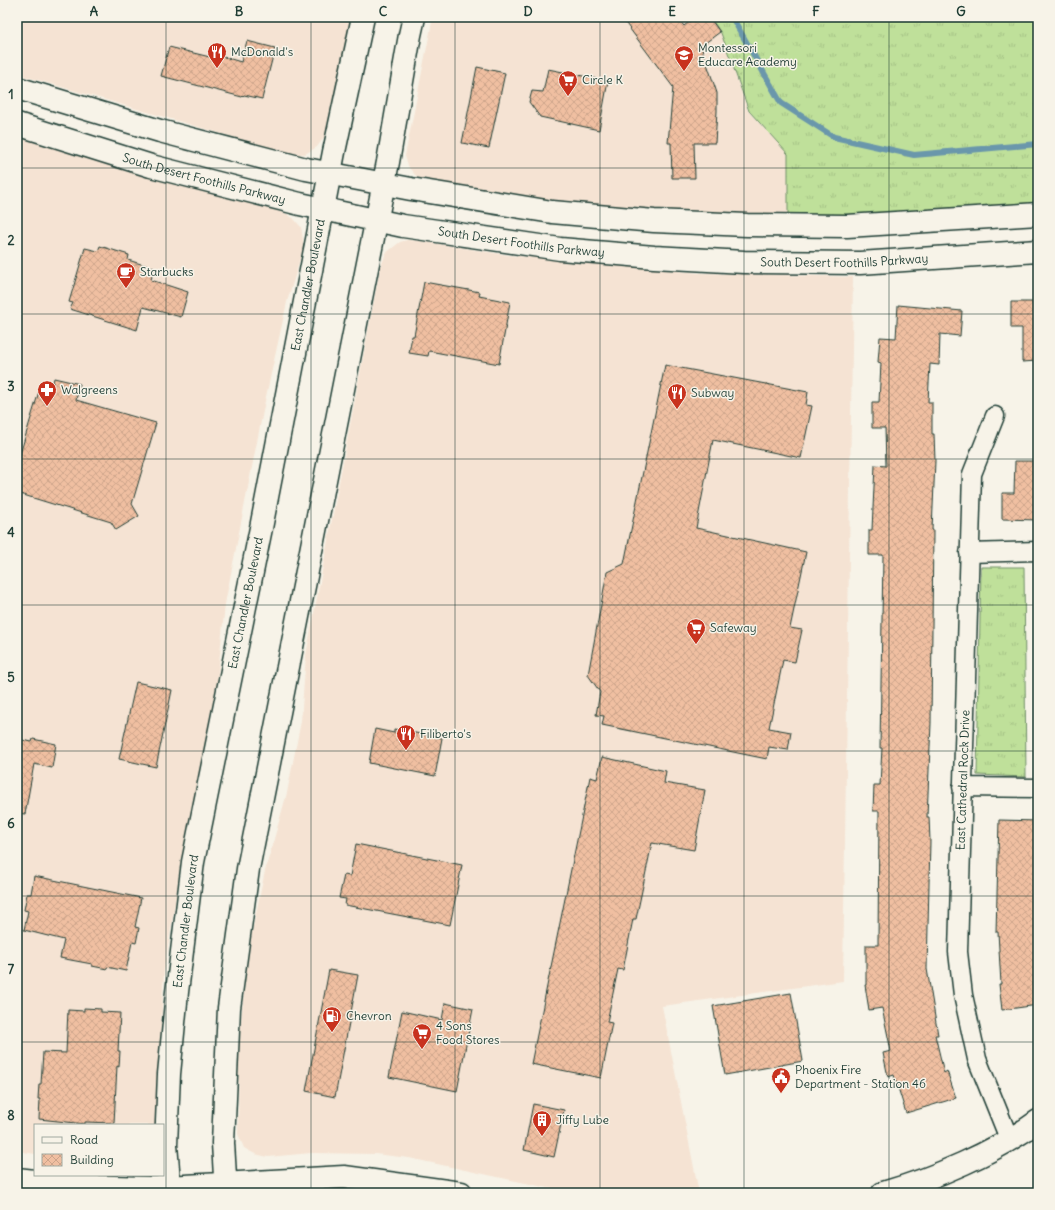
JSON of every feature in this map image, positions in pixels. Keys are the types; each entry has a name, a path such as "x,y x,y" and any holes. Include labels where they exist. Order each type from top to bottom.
{"street":[{"name":"East Chandler Boulevard","path":"170,1190 166,1145 169,1074 176,992 193,862 330,173 363,17"},
{"path":"226,1188 223,1143 229,1008 248,869 384,184 411,23"},
{"path":"17,88 160,131 330,173 384,184 552,212 747,225 847,226 1038,214"},
{"name":"South Desert Foothills Parkway","path":"17,124 155,167 323,209 377,220 560,249 654,257 744,262 860,263 1038,251"},
{"name":"East Cathedral Rock Drive","path":"995,416 972,474 958,952 963,996 977,1059 1010,1140"},
{"path":"969,553 1038,551"},
{"path":"962,787 1038,788"},
{"path":"883,1193 903,1187 1010,1140 1038,1121"},
{"path":"17,1179 78,1186 170,1190 226,1188 344,1178 461,1193"}],"shaded area":[{"path":"17,17 352,17 325,136 317,147 305,154 291,154 17,74"},
{"path":"433,17 710,17 721,33 748,111 788,154 788,218 689,214 558,203 427,182 417,177 409,168 405,156"},
{"path":"17,137 285,213 293,218 301,227 304,246 287,302 265,401 225,604 216,694 178,884 164,972 155,1124 34,1124 34,1154 17,1151"},
{"path":"407,240 507,255 698,273 853,277 843,981 662,1006 699,1193 572,1193 409,1158 375,1154 311,1153 268,1157 255,1154 244,1148 238,1134 239,1041 248,951 265,871 287,793 301,721 306,655 380,269 386,253 400,242"}],"green space":[{"path":"710,17 1038,17 1038,205 788,218 788,154 749,111 721,33"},
{"path":"981,567 1024,567 1026,777 977,775"}],"building":[{"path":"621,17 677,17 684,26 695,17 709,17 720,32 701,46 717,93 717,111 715,143 694,143 695,178 672,178 671,143 668,143 673,87"},
{"name":"McDonald's","path":"247,41 275,48 262,99 244,95 242,97 161,76 169,47 214,58 214,54 241,62"},
{"path":"477,67 505,73 489,148 462,143"},
{"name":"Circle K","path":"548,69 608,81 599,130 540,117 529,102 532,91 543,92"},
{"name":"Starbucks","path":"100,246 129,255 128,260 154,268 151,280 188,292 181,317 143,307 137,330 70,309 73,303 69,302 85,248 98,251"},
{"path":"424,282 480,292 479,296 510,302 499,364 429,351 428,356 409,353 412,336 414,336"},
{"path":"1011,302 1038,302 1038,361 1022,362 1022,328 1011,328"},
{"path":"898,305 962,311 960,336 940,334 939,365 930,364 928,402 932,402 932,434 934,434 935,461 932,530 931,723 927,817 929,817 930,841 927,969 938,1035 935,1035 944,1073 947,1071 956,1098 906,1113 894,1075 888,1077 883,1053 891,1051 882,1008 869,1010 865,985 866,945 878,945 879,811 873,811 874,785 880,785 882,748 880,748 883,555 869,555 869,530 872,530 875,465 886,466 885,428 872,428 872,402 879,402 881,363 878,362 880,337 896,338"},
{"name":"Safeway","path":"665,365 808,392 806,405 812,406 801,458 713,440 696,528 806,552 790,628 802,630 795,662 783,660 769,728 791,732 788,750 769,747 767,759 602,725 604,716 596,715 600,692 588,675 607,572 624,564"},
{"name":"Walgreens","path":"54,378 80,384 76,400 156,423 132,504 139,516 116,530 111,522 17,493 17,464 40,388 51,391"},
{"path":"1015,461 1038,461 1038,520 1002,519 1002,493 1014,493"},
{"path":"136,682 172,690 156,767 119,759"},
{"name":"Filiberto's","path":"375,729 394,733 394,729 442,738 435,776 369,763"},
{"path":"17,739 32,742 33,739 56,744 52,768 34,764 25,814 17,813"},
{"path":"602,757 666,771 664,783 705,790 694,850 652,843 636,919 633,919 623,970 618,969 607,1022 612,1023 601,1078 531,1064 590,777 597,779"},
{"path":"999,820 1038,821 1038,1005 1002,1010 999,984 1001,984 998,932 996,932"},
{"path":"356,844 462,865 450,925 345,905 346,899 339,898 344,875 350,876"},
{"path":"34,876 141,898 135,927 139,928 136,943 132,942 126,971 107,967 107,969 92,966 92,964 60,958 64,940 24,930 28,911 24,910 27,894 31,894"},
{"name":"Chevron","path":"329,970 358,975 335,1097 306,1091"},
{"path":"791,993 803,1061 725,1075 713,1006"},
{"name":"4 Sons Food Stores","path":"445,1003 473,1009 457,1091 389,1077 402,1011 442,1020"},
{"path":"84,1008 101,1009 101,1012 120,1013 118,1051 120,1051 119,1067 117,1066 114,1123 85,1122 85,1124 39,1119 40,1099 38,1099 39,1084 41,1084 43,1052 66,1053 68,1010 84,1011"},
{"name":"Jiffy Lube","path":"533,1104 564,1110 554,1157 524,1150"}],"waterway":[{"path":"732,17 781,103 834,137 914,155 1038,144"}],"place":[{"name":"McDonald's","path":"217,69"},
{"name":"Montessori Educare Academy","path":"684,72"},
{"name":"Circle K","path":"568,97"},
{"name":"Starbucks","path":"126,289"},
{"name":"Walgreens","path":"47,407"},
{"name":"Subway","path":"677,410"},
{"name":"Safeway","path":"696,645"},
{"name":"Filiberto's","path":"406,751"},
{"name":"Chevron","path":"332,1033"},
{"name":"4 Sons Food Stores","path":"422,1050"},
{"name":"Phoenix Fire Department - Station 46","path":"781,1094"},
{"name":"Jiffy Lube","path":"542,1137"}]}
